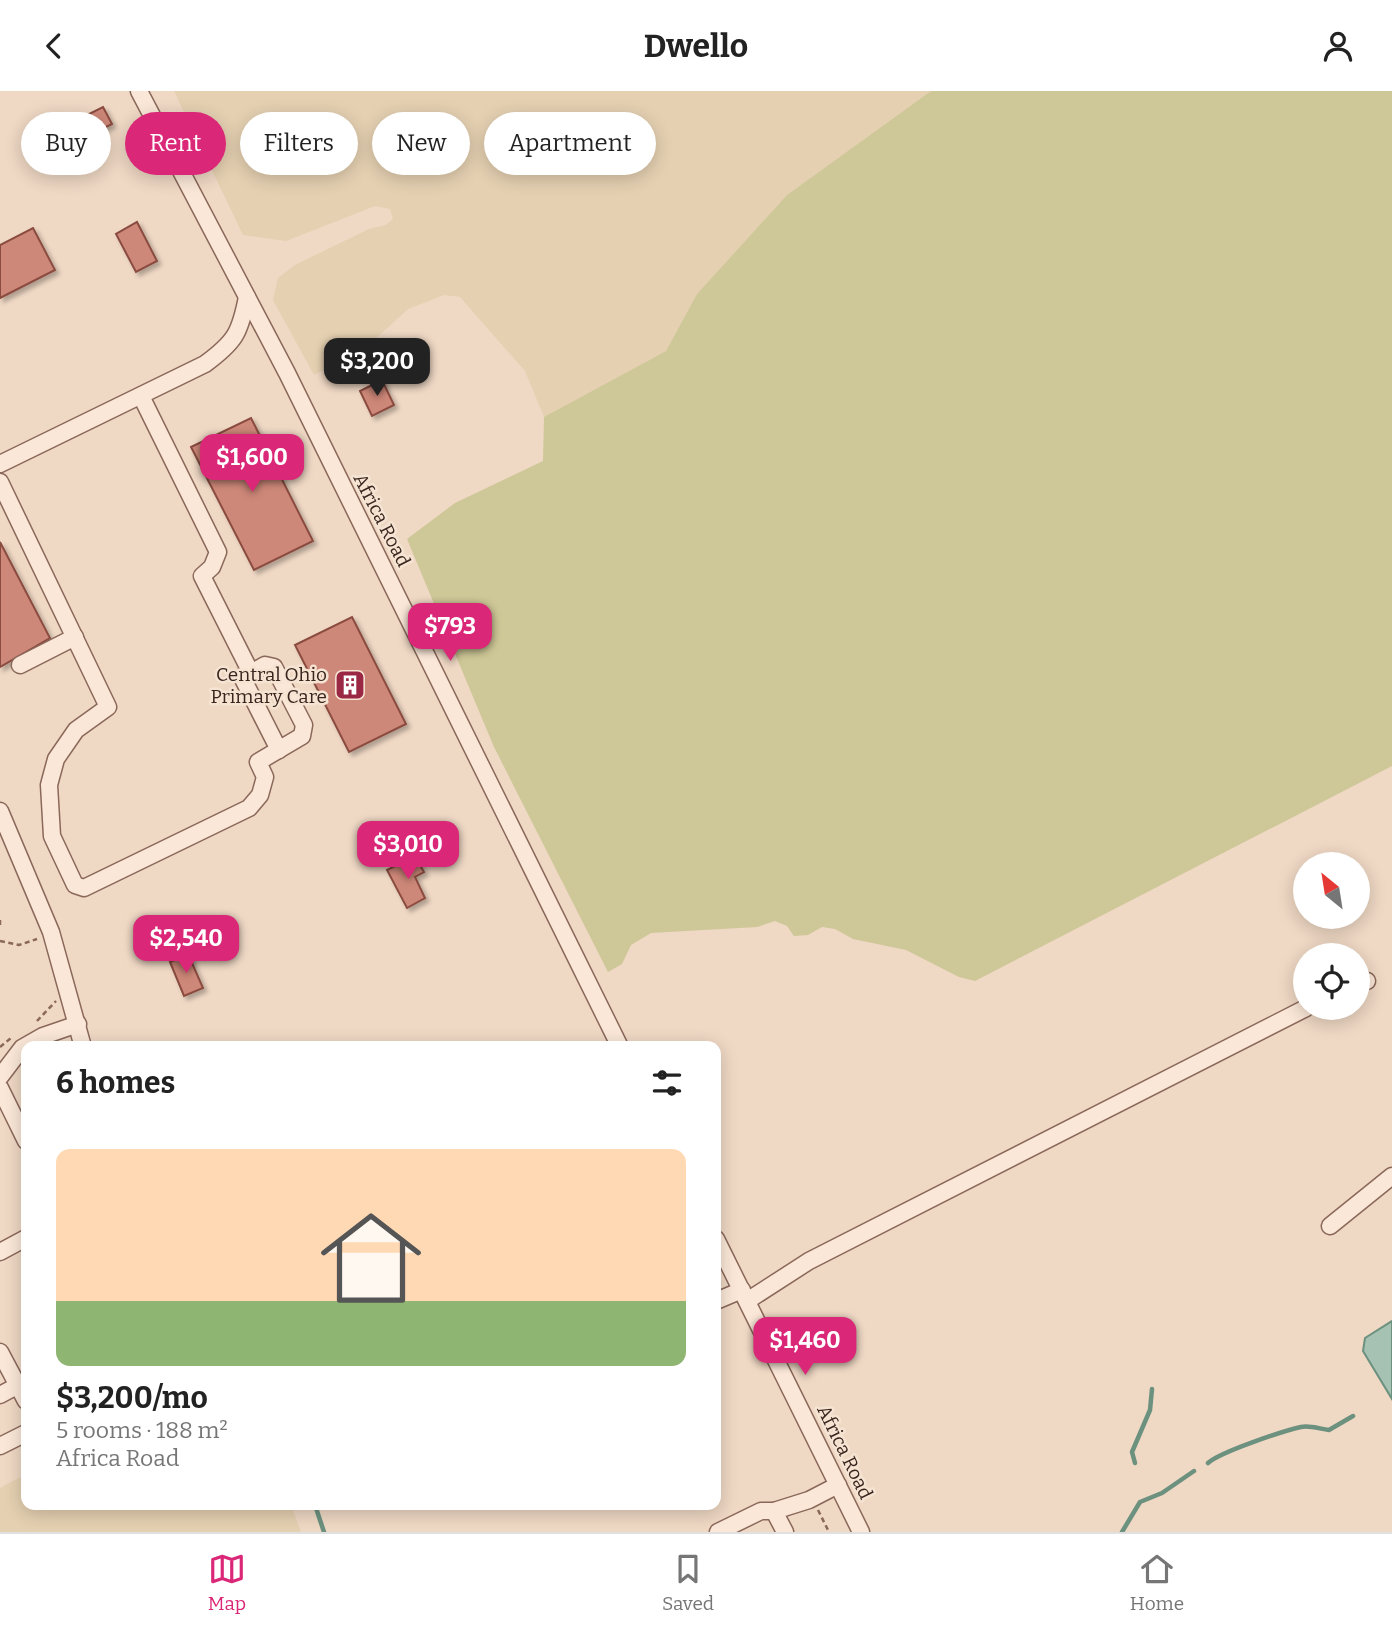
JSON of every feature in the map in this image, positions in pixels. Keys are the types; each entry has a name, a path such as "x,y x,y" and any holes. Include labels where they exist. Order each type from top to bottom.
{"street":[{"name":"Africa Road","path":"139,91 247,297 617,1041"},
{"path":"0,464 205,364 227,348 242,325 247,297"},
{"path":"141,396 218,552 212,567 202,576 250,673"},
{"path":"0,482 108,707 76,730 56,759 49,785 52,836 75,885 84,888 249,808 260,795 265,777 258,762 279,750 302,736 304,726 274,667 265,665 242,677 279,750"},
{"path":"20,665 75,637"},
{"path":"0,811 51,932 82,1041"},
{"path":"721,1300 744,1295 1293,1015"},
{"path":"34,1041 78,1024"},
{"path":"2,1072 21,1047"},
{"path":"0,1088 21,1131"},
{"path":"1330,1226 1392,1176"},
{"path":"0,1252 21,1241"},
{"name":"Africa Road","path":"721,1249 861,1532"},
{"path":"0,1352 21,1382"},
{"path":"0,1395 21,1384"},
{"path":"0,1446 21,1436"},
{"path":"718,1532 761,1511 774,1511 809,1500 838,1485"},
{"path":"774,1511 785,1532"}],"path":[{"path":"0,920 0,926"},
{"path":"0,941 19,946 42,937"},
{"path":"32,1026 58,1001"},
{"path":"0,1047 21,1046"}],"shaded area":[{"path":"174,91 931,91 787,195 697,294 666,351 544,417 525,371 460,297 444,295 408,309 362,351 314,375 273,300 278,278 295,265 369,229 386,225 393,219 390,209 375,206 286,241 243,235 214,175 226,175 226,112 184,112"},
{"path":"931,91 1392,91 1392,766 975,981 959,977 906,950 853,939 835,929 822,927 808,935 794,936 787,926 775,921 757,927 651,933 631,945 622,964 608,972 494,747 407,539 455,503 543,461 544,417 666,351 697,294 787,195"},
{"path":"1392,1321 1392,1399 1363,1351 1365,1338"},
{"path":"21,1477 21,1510 293,1510 301,1532 0,1532 0,1488"}],"building":[{"path":"103,107 106,112 93,112"},
{"path":"137,222 157,261 136,272 116,234"},
{"path":"33,228 55,270 0,298 0,245"},
{"path":"382,380 394,405 372,416 360,391"},
{"path":"251,418 313,541 254,570 191,447"},
{"path":"0,542 50,638 0,667"},
{"name":"Central Ohio Primary Care","path":"352,617 406,724 349,752 295,645"},
{"path":"415,856 424,872 415,877 425,898 407,908 387,870"},
{"path":"188,954 203,988 184,996 170,962"}],"waterway":[{"path":"1135,1463 1132,1452 1150,1410 1152,1389"},
{"path":"1208,1463 1238,1448 1281,1433 1304,1427 1329,1430 1353,1416"},
{"path":"1122,1532 1140,1502 1162,1493 1194,1471"},
{"path":"317,1510 324,1532"}],"place":[{"name":"Central Ohio Primary Care","path":"350,685"}]}
